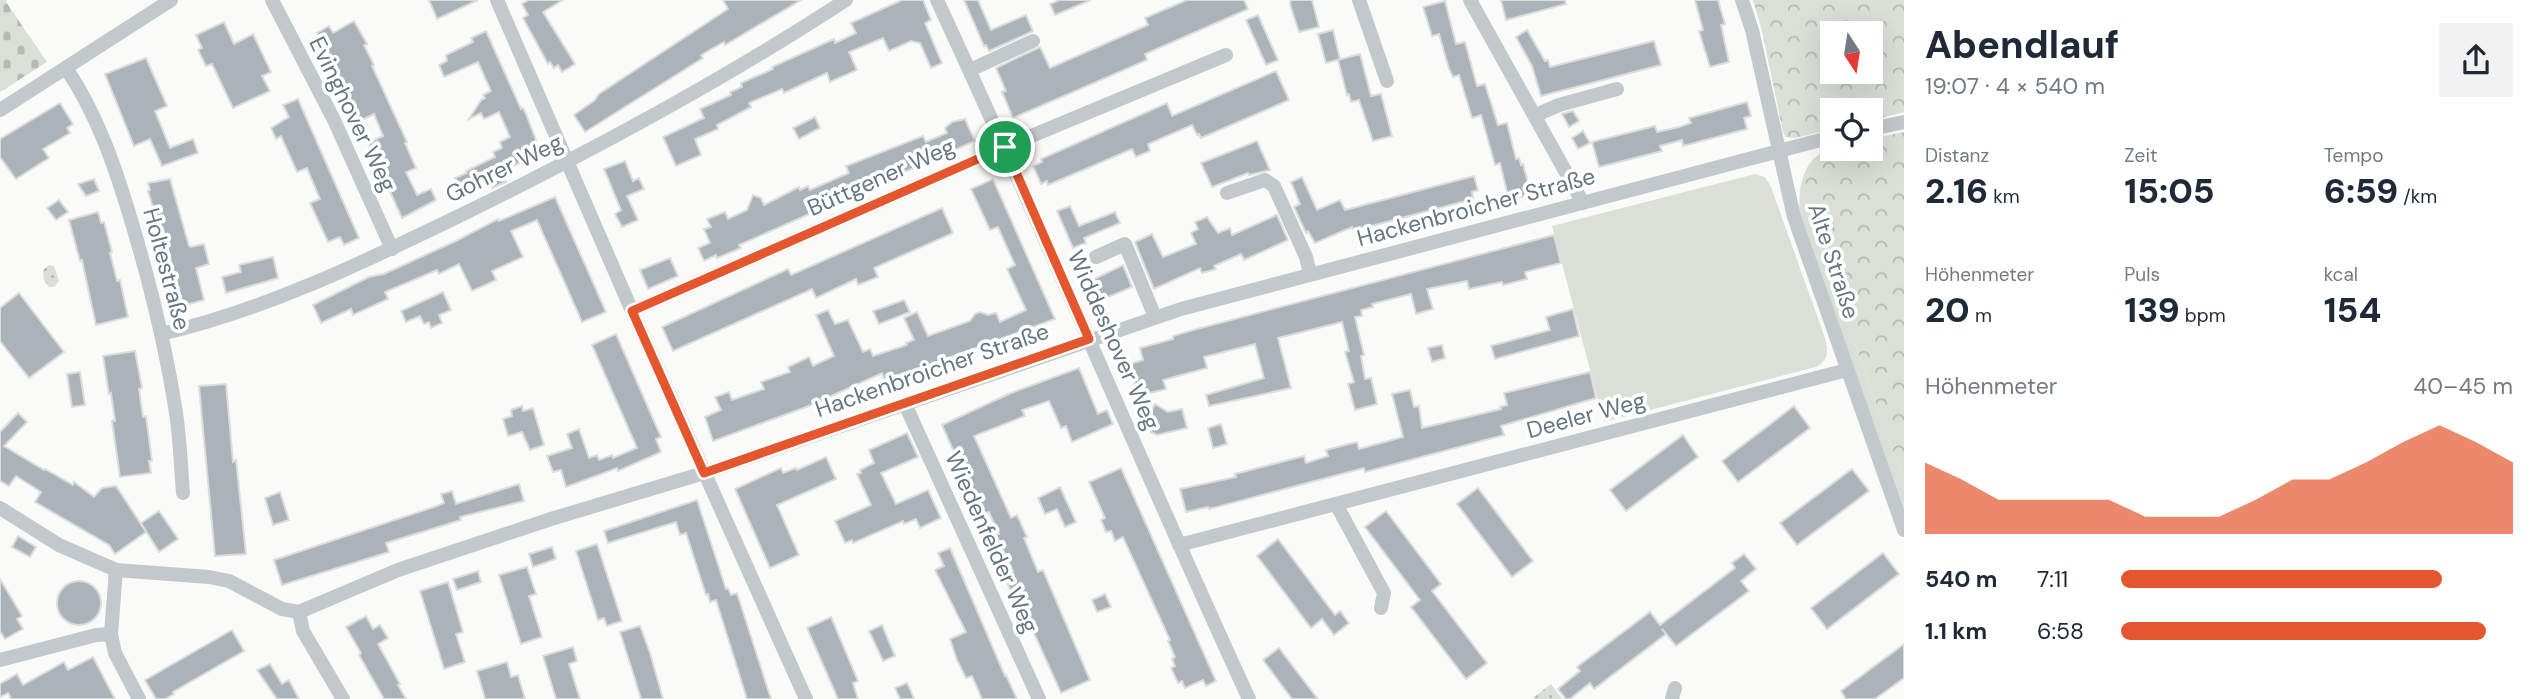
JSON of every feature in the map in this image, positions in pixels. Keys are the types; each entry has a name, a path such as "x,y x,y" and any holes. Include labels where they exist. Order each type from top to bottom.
{"street":[{"path":"0,110 171,0"},
{"name":"Evinghover Weg","path":"272,0 334,120 392,248"},
{"path":"497,0 632,311 806,699"},
{"name":"Gohrer Weg","path":"161,334 206,324 292,292 392,248 569,162 794,34 846,0"},
{"name":"Widdeshover Weg","path":"937,0 1005,147 1249,699"},
{"path":"1359,0 1387,81"},
{"path":"1470,0 1583,203"},
{"name":"Alte Straße","path":"1742,0 1752,30 1794,217 1904,530"},
{"path":"970,70 1033,41"},
{"name":"Büttgener Weg","path":"632,311 1005,147 1226,55"},
{"name":"Holtestraße","path":"66,68 82,93 114,166 143,260 177,415 183,493"},
{"path":"1536,115 1559,105 1617,89"},
{"path":"1883,126 1904,122"},
{"name":"Hackenbroicher Straße","path":"299,612 398,570 551,519 704,473 1156,317 1820,140"},
{"path":"1227,193 1265,180 1274,186 1306,257 1310,274"},
{"path":"1096,257 1125,244 1156,317"},
{"name":"Deeler Weg","path":"1179,545 1847,370"},
{"name":"Wiedenfelder Weg","path":"905,404 1039,699"},
{"path":"1336,504 1384,593 1381,608"},
{"path":"0,508 59,545 116,570 209,576 240,586 282,609 299,612 303,631 342,699"},
{"path":"116,570 111,634 119,662 139,699"},
{"path":"0,660 96,635 111,634"}],"green space":[{"path":"0,0 7,0 47,62 0,92"},
{"path":"1753,0 1904,0 1904,112 1883,117 1883,98 1820,98 1820,132 1795,138 1786,137"},
{"path":"1904,132 1904,481 1800,189 1810,163 1820,154 1820,161 1883,161 1883,136"},
{"path":"1755,174 1765,177 1771,187 1825,338 1825,358 1816,367 1604,422 1552,226"},
{"path":"1800,189 1904,481 1904,508 1804,230 1799,212"},
{"path":"49,265 54,266 59,281 54,287 49,287 44,280 43,270"},
{"path":"1551,684 1562,699 1533,698"}],"building":[{"path":"429,0 478,0 437,19"},
{"path":"529,0 563,0 543,12 575,64 562,72 558,65 554,68 550,62 548,64 523,18 528,15 522,4"},
{"path":"723,0 801,0 725,45 724,42 701,55 703,58 585,132 574,115 599,94 728,9"},
{"path":"902,0 923,0 931,20 925,23 942,63 931,68 920,43 911,41 889,51 883,38 849,52 857,70 830,82 827,73 784,93 782,89 749,103 751,107 717,125 718,129 695,139 701,155 676,166 663,137 704,118 700,109 731,95 730,92 742,87 741,83 773,69 772,67 834,39 835,43 856,33 851,23"},
{"path":"964,0 978,0 991,30 1026,15 1033,31 989,51 986,45 984,46"},
{"path":"1060,0 1091,0 1055,15 1050,4"},
{"path":"1187,0 1244,0 1248,9 1145,54 1147,60 1013,118 996,68 1040,47 1050,68 1148,25 1145,18"},
{"path":"1291,0 1312,0 1319,27 1299,32"},
{"path":"1501,0 1565,0 1566,4 1506,20"},
{"path":"1695,0 1718,0 1725,24 1721,25 1729,62 1710,67 1699,31 1703,30"},
{"path":"1445,1 1456,44 1465,42 1477,86 1485,84 1498,125 1507,123 1516,159 1519,158 1521,165 1523,164 1531,194 1509,200 1500,163 1495,165 1481,115 1472,118 1459,75 1453,77 1449,69 1439,34 1432,36 1423,7"},
{"path":"1258,15 1278,60 1266,65 1246,20"},
{"path":"354,21 367,44 364,45 374,65 372,66 416,168 406,172 417,195 431,189 436,200 402,218 368,143 383,136 374,114 358,122 317,33 329,26 333,33"},
{"path":"224,22 234,44 253,34 271,72 262,76 270,91 233,108 212,64 206,66 198,50 202,48 196,35"},
{"path":"1333,30 1340,59 1326,63 1318,34"},
{"path":"1527,30 1550,67 1654,41 1661,65 1541,96 1532,66 1516,37"},
{"path":"486,31 521,109 523,108 526,114 541,153 511,167 512,170 503,174 506,182 492,188 487,177 460,189 455,178 495,157 493,152 502,148 500,142 510,137 499,112 484,119 481,113 469,119 485,98 483,95 491,91 478,62 444,77 439,65 447,61 446,55 473,42 471,38"},
{"path":"1360,54 1371,96 1381,94 1392,136 1373,141 1359,100 1351,102 1349,94 1347,95 1338,60"},
{"path":"146,58 167,106 155,111 170,148 193,139 198,153 162,166 150,139 134,146 105,74"},
{"path":"1276,71 1289,100 1201,138 1192,125 1148,144 1150,151 1136,157 1132,149 1048,185 1047,181 1041,184 1033,166 1042,162 1041,159 1167,103 1172,116"},
{"path":"298,99 359,238 344,245 340,237 328,242 310,203 320,199 307,168 297,172 281,136 276,139 271,128 289,117 283,105"},
{"path":"1747,102 1751,116 1744,118 1747,129 1683,146 1682,140 1660,146 1662,151 1599,167 1592,142 1655,126 1657,132 1679,127 1691,123 1689,118"},
{"path":"60,103 73,124 67,128 70,133 43,149 49,158 16,179 0,157 0,139"},
{"path":"1573,111 1579,121 1569,127 1562,114"},
{"path":"815,117 820,128 799,139 793,128"},
{"path":"965,119 975,141 739,245 741,248 704,261 698,248 710,243 704,229 711,227 707,219 725,212 728,219 747,210 753,195 761,198 764,205 799,187 800,190 808,186 810,190 849,173 846,166 923,136 926,142 947,133 945,128 952,122"},
{"path":"1583,131 1590,143 1578,149 1572,138"},
{"path":"1257,141 1270,170 1249,175 1248,173 1212,187 1201,163"},
{"path":"625,161 633,181 639,178 644,189 627,196 638,220 622,227 615,214 621,210 604,169"},
{"path":"1474,176 1478,190 1472,192 1473,199 1375,225 1352,227 1315,243 1308,231 1306,233 1294,207 1300,204 1291,182 1302,177 1317,210 1340,200 1345,210"},
{"path":"94,179 99,191 86,196 78,184"},
{"path":"170,179 189,246 204,244 209,264 196,268 204,300 182,306 163,229 160,230 148,191 148,183"},
{"path":"993,179 1055,319 912,371 884,379 882,373 809,406 713,441 705,417 721,410 715,397 729,392 732,400 764,389 761,382 790,372 788,367 809,357 813,366 834,356 816,315 828,310 835,324 848,320 863,352 870,349 873,356 907,345 906,343 914,340 904,318 917,312 928,336 970,321 980,312 988,315 996,313 1000,322 1026,310 1007,269 1015,265 998,227 990,230 971,189"},
{"path":"555,197 606,312 582,322 537,220 511,231 523,257 492,271 496,280 472,291 459,264 439,274 437,270 385,292 388,299 353,315 351,309 321,323 313,305 369,277 384,274 456,241 498,219 499,221"},
{"path":"59,200 68,212 56,220 47,208"},
{"path":"1070,206 1079,226 1115,212 1120,223 1084,238 1086,243 1073,248 1057,211"},
{"path":"942,208 953,233 874,268 878,277 858,285 856,279 816,298 812,289 673,351 662,327 788,269 791,275"},
{"path":"98,212 101,223 104,222 128,317 96,325 82,260 80,261 69,220"},
{"path":"1277,215 1288,240 1244,260 1241,254 1214,266 1216,269 1202,273 1200,268 1154,289 1135,242 1152,234 1163,257 1196,244 1191,233 1198,229 1195,222 1207,217 1218,233 1230,228 1232,235"},
{"path":"1554,235 1561,263 1525,272 1527,279 1469,289 1467,281 1427,289 1433,309 1416,314 1411,294 1372,304 1373,307 1361,310 1362,316 1355,317 1364,355 1361,356 1365,379 1371,378 1377,404 1355,410 1348,384 1354,382 1345,352 1349,351 1342,322 1278,338 1291,388 1209,406 1206,395 1264,378 1255,344 1204,357 1207,368 1163,380 1166,389 1138,396 1130,364 1143,360 1140,348 1197,329"},
{"path":"273,257 278,278 226,293 222,277 241,272 239,265"},
{"path":"670,258 678,276 648,289 640,270"},
{"path":"1123,265 1132,287 1094,303 1086,283"},
{"path":"443,292 451,310 439,315 442,323 431,328 429,322 424,324 420,316 406,322 401,311"},
{"path":"19,293 64,352 29,378 0,341 0,308"},
{"path":"904,300 910,312 879,324 873,311"},
{"path":"1573,309 1579,336 1495,359 1491,346 1550,330 1546,317"},
{"path":"616,334 661,437 656,439 661,452 618,471 617,468 566,487 561,470 553,472 547,456 572,448 567,434 579,429 589,458 597,455 599,460 612,455 613,458 637,448 592,345"},
{"path":"1442,345 1445,358 1432,362 1428,348"},
{"path":"135,351 142,388 139,389 143,417 146,416 152,461 149,461 151,473 120,477 112,421 115,421 103,356"},
{"path":"1079,368 1098,414 1107,410 1113,424 1072,442 1066,426 1061,428 1049,401 1022,410 1025,416 974,436 1011,518 1017,515 1038,572 1043,570 1090,680 1061,693 1024,611 1026,608 1016,604 1004,575 1013,571 996,535 999,534 989,512 982,515 942,425 1011,393"},
{"path":"80,372 85,405 72,407 67,374"},
{"path":"1590,372 1596,398 1501,426 1504,435 1365,472 1364,468 1209,509 1208,507 1186,512 1180,489 1236,477 1235,474 1304,456 1306,463 1328,456 1326,450 1357,442 1359,449 1403,437 1392,394 1410,390 1414,407 1419,406 1422,428 1501,409 1500,407 1507,405 1504,393"},
{"path":"226,384 233,462 236,460 246,554 215,556 199,386"},
{"path":"1155,404 1168,412 1182,409 1187,428 1157,435 1151,432 1149,415"},
{"path":"522,406 523,411 533,408 544,445 530,450 522,432 508,436 503,419 512,416 511,410"},
{"path":"1794,406 1810,428 1738,482 1722,461"},
{"path":"18,413 27,422 4,446 73,485 74,482 94,497 102,488 116,486 146,532 115,554 109,545 35,502 41,492 16,476 9,486 0,481 0,432"},
{"path":"1221,424 1227,444 1213,448 1208,428"},
{"path":"907,433 918,457 881,473 896,504 928,490 941,518 920,528 916,519 904,524 903,521 853,543 852,540 845,543 835,521 871,505 857,474 874,463 869,450"},
{"path":"1683,435 1698,457 1626,511 1610,490"},
{"path":"826,457 836,479 777,505 799,555 770,568 735,489 781,468 783,473 796,468 797,470"},
{"path":"1121,468 1216,681 1206,686 1203,680 1185,688 1182,681 1178,683 1171,668 1175,666 1172,659 1175,657 1168,641 1170,640 1123,537 1115,541 1111,531 1106,532 1101,520 1105,518 1089,482"},
{"path":"1852,469 1869,491 1797,545 1780,523"},
{"path":"519,484 524,501 460,517 461,520 386,543 389,552 282,585 274,560 437,506 444,503 441,494 452,491 456,504"},
{"path":"1060,487 1076,522 1065,527 1057,509 1045,514 1038,498"},
{"path":"1478,488 1533,561 1512,577 1457,504"},
{"path":"280,492 289,520 273,525 265,498"},
{"path":"697,500 726,589 728,588 731,595 737,593 771,699 747,699 716,600 710,602 708,594 706,595 686,533 680,535 676,522 608,543 604,531"},
{"path":"159,511 178,539 159,552 141,523"},
{"path":"1386,511 1441,584 1432,591 1487,663 1466,679 1411,607 1420,600 1365,527"},
{"path":"18,536 36,547 30,557 12,547"},
{"path":"1278,539 1335,615 1340,611 1349,623 1334,635 1322,619 1311,628 1257,556"},
{"path":"597,544 622,621 607,626 604,618 598,620 576,551"},
{"path":"552,547 556,559 533,567 529,554"},
{"path":"950,548 1017,699 982,699 972,676 966,678 957,660 950,639 966,632 935,570 944,566 938,553"},
{"path":"1883,553 1899,574 1827,629 1811,608"},
{"path":"1744,554 1756,569 1741,581 1749,591 1676,646 1662,629 1666,634 1594,689 1590,683 1570,699 1566,699 1558,689 1580,671 1577,667 1650,612 1660,625 1735,568 1732,563"},
{"path":"527,567 536,594 529,596 542,637 521,644 499,575"},
{"path":"478,571 481,582 457,590 453,579"},
{"path":"0,579 22,616 17,619 23,629 5,639 0,631"},
{"path":"79,581 94,588 101,603 94,618 79,625 64,618 57,603 64,588"},
{"path":"448,582 463,632 456,634 465,662 444,669 420,591"},
{"path":"1105,594 1111,607 1097,612 1092,600"},
{"path":"366,616 373,629 380,625 388,638 378,644 406,699 384,699 359,655 361,653 346,627"},
{"path":"831,617 858,681 853,683 858,699 838,699 807,628"},
{"path":"882,625 895,656 883,661 869,631"},
{"path":"640,626 663,699 641,699 620,632"},
{"path":"232,630 244,651 165,699 156,699 145,680"},
{"path":"1904,644 1904,678 1875,699 1846,699 1841,691"},
{"path":"573,647 577,661 569,664 580,699 556,699 543,656"},
{"path":"1279,648 1318,699 1292,699 1263,660"},
{"path":"93,657 115,699 11,699 8,693 0,697 0,684 17,674 23,685 64,662 68,670"},
{"path":"507,662 511,677 518,675 525,699 485,699 477,671"},
{"path":"270,664 282,684 289,680 299,699 277,699 257,670"},
{"path":"907,683 914,699 900,699 895,688"}],"route":[{"path":"1005,147 1089,339 704,473 632,311 1005,147"}]}
